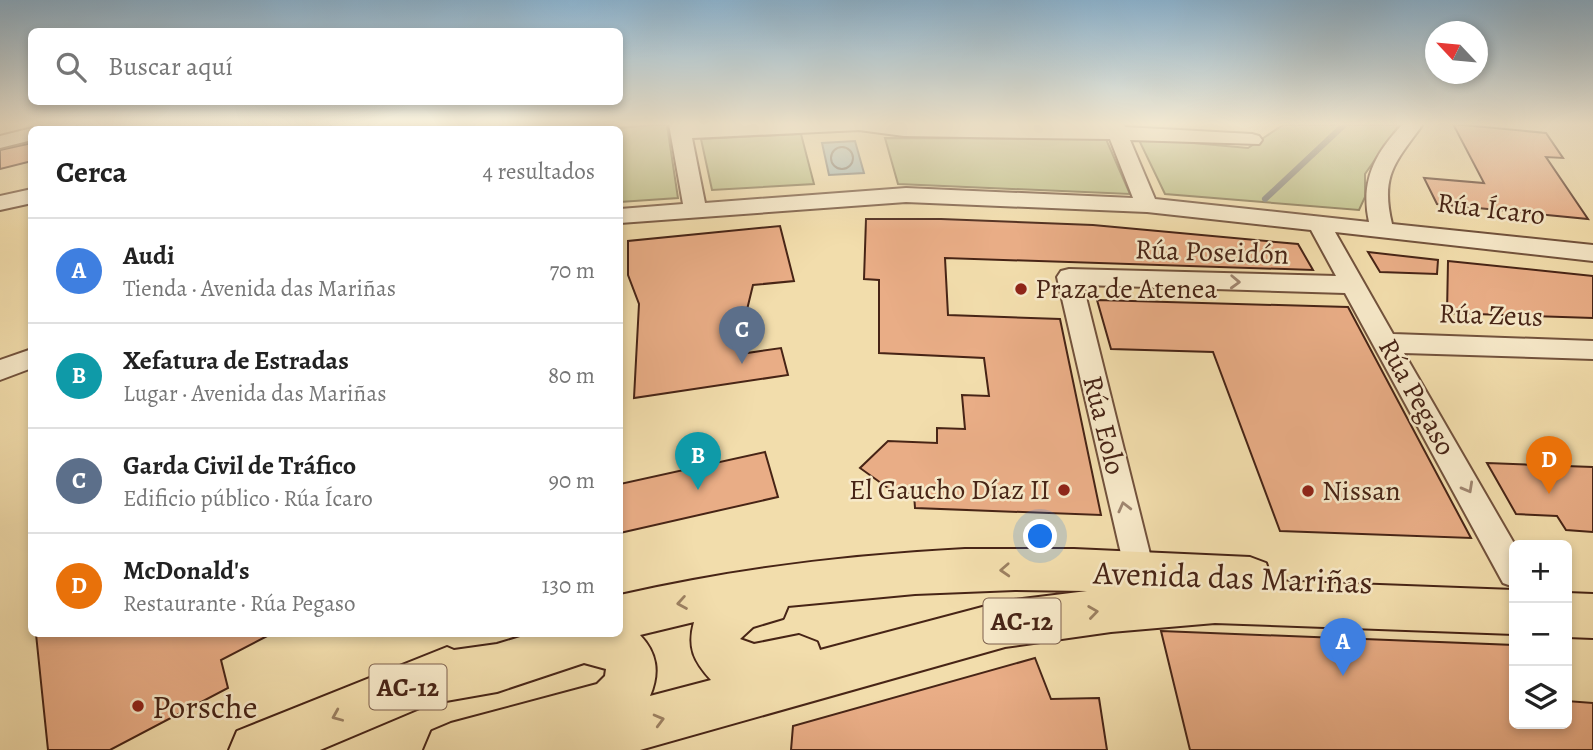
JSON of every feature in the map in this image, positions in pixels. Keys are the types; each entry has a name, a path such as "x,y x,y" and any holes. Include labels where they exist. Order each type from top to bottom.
{"highway":[{"name":"Avenida das Mariñas","path":"623,616 661,606 809,580 1016,569 1509,587"},
{"path":"877,576 743,607 717,625 714,647 730,664 754,668 896,635 1005,624"},
{"path":"1572,588 1593,589"},
{"name":"Avenida das Mariñas","path":"573,747 1005,624 1111,610 1216,601 1509,612"},
{"path":"1572,615 1593,616"},
{"name":"AC-12","path":"257,750 425,680 553,637"},
{"path":"425,680 497,668 584,640 617,645 632,662 628,688 612,706 451,750"}],"street":[{"path":"686,159 695,209"},
{"path":"1128,159 1147,205"},
{"path":"1382,228 1376,188 1378,168 1385,159"},
{"name":"Rúa Ícaro","path":"623,216 906,195 1147,205 1382,228 1593,253"},
{"path":"0,203 28,197"},
{"name":"Rúa Pegaso","path":"1318,222 1509,564"},
{"name":"Rúa Poseidón","path":"1069,277 1354,285"},
{"name":"Rúa Eolo","path":"1069,277 1139,574"},
{"name":"Rúa Zeus","path":"1387,343 1593,350"},
{"path":"0,370 28,360"}],"green space":[{"path":"623,159 672,159 678,198 623,202"},
{"path":"705,159 808,159 814,184 712,190"},
{"path":"891,159 1115,159 1130,194 898,184"},
{"path":"1148,159 1375,159 1365,174 1365,197 1359,210 1165,194"}],"water":[{"path":"826,159 860,159 864,173 829,175"}],"building":[{"path":"0,159 28,159 28,162 0,169"},
{"path":"1471,159 1547,159 1588,219 1437,204 1424,178 1484,183"},
{"path":"866,219 1093,225 1298,244 1313,270 945,258 948,315 1060,319 1101,515 915,508 914,494 895,493 860,468 888,441 937,443 937,428 965,429 962,395 989,396 984,358 879,353 879,280 864,279"},
{"path":"780,226 794,281 753,285 743,326 747,353 781,348 788,375 634,398 639,304 628,275 628,241"},
{"path":"1368,252 1438,260 1437,274 1380,272"},
{"path":"1448,261 1593,276 1593,318 1447,313"},
{"path":"1097,300 1348,307 1471,538 1280,531 1213,352 1111,349"},
{"path":"765,452 778,497 623,532 623,483"},
{"path":"1487,463 1593,467 1593,532 1566,530 1557,516 1516,514"},
{"path":"1161,631 1509,645 1509,729 1572,729 1572,701 1593,703 1593,750 1190,750"},
{"path":"36,637 265,637 221,660 228,688 110,750 48,750"},
{"path":"1035,658 1051,699 1099,698 1107,750 791,750 793,726"}],"waterway":[{"path":"1265,199 1308,159"}],"place":[{"name":"Praza de Atenea","path":"1021,289"},
{"name":"Garda Civil de Tráfico","path":"742,364"},
{"name":"Xefatura de Estradas","path":"698,490"},
{"name":"El Gaucho Díaz II","path":"1064,490"},
{"name":"Nissan","path":"1308,491"},
{"name":"McDonald's","path":"1549,494"},
{"name":"Audi","path":"1343,676"},
{"name":"Porsche","path":"138,706"}]}
